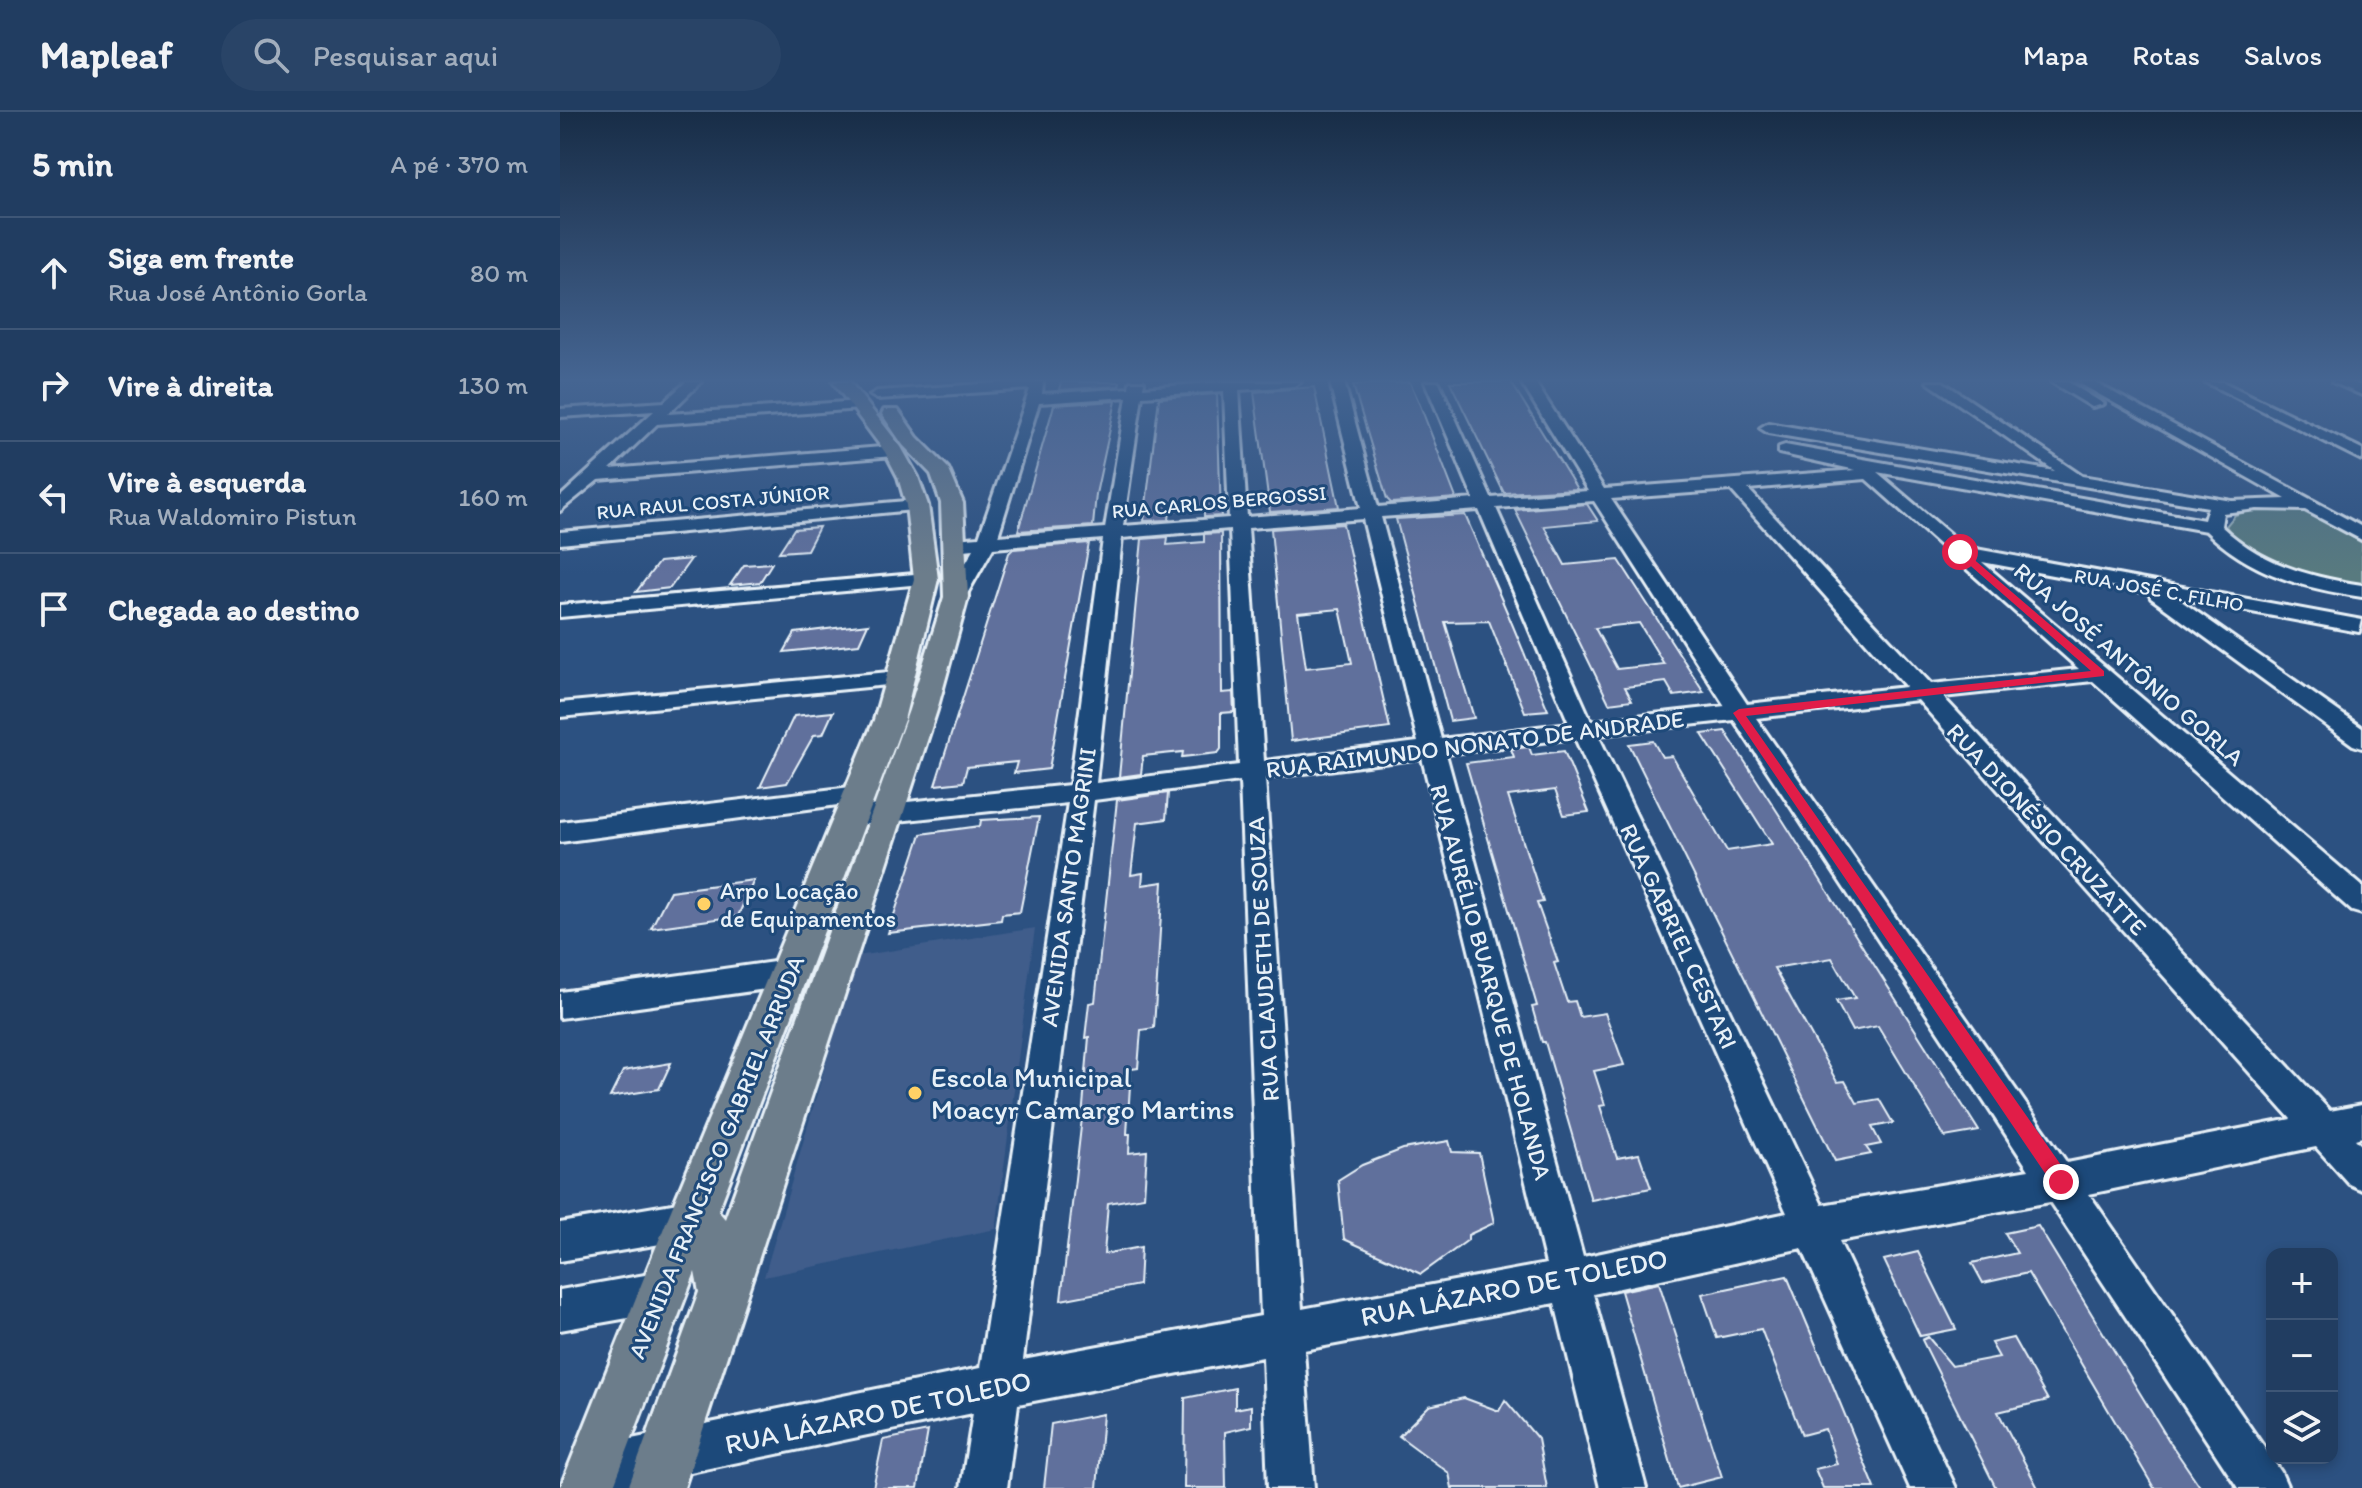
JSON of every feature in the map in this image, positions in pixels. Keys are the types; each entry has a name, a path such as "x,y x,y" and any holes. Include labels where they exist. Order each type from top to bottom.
{"main road":[{"name":"AVENIDA FRANCISCO GABRIEL ARRUDA","path":"588,1479 788,973 865,808 923,710 941,588 917,505 891,446"},
{"name":"AVENIDA FRANCISCO GABRIEL ARRUDA","path":"661,1473 722,1294 865,808 900,678 941,588 970,544 941,472 915,446"},
{"path":"690,1220 706,1228 715,1246 722,1294"}],"street":[{"path":"560,506 624,446"},
{"path":"970,544 1012,446"},
{"name":"AVENIDA SANTO MAGRINI","path":"984,1488 1082,793 1113,533 1127,446"},
{"name":"RUA CLAUDETH DE SOUZA","path":"1236,446 1291,1488"},
{"name":"RUA AURÉLIO BUARQUE DE HOLANDA","path":"1353,446 1623,1488"},
{"name":"RUA GABRIEL CESTARI","path":"1461,446 1583,729 1933,1488"},
{"path":"1568,446 1739,713 2061,1182 2265,1488"},
{"path":"1874,446 2231,506"},
{"path":"2029,446 2080,481"},
{"path":"2170,446 2267,502"},
{"path":"2203,446 2362,534"},
{"path":"2344,446 2362,455"},
{"path":"1785,450 1865,470 2212,527 2232,549 2361,627"},
{"path":"593,475 894,451"},
{"path":"1990,489 1994,467"},
{"name":"RUA CARLOS BERGOSSI","path":"970,544 1865,470"},
{"name":"RUA JOSÉ ANTÔNIO GORLA","path":"1865,470 2357,894"},
{"name":"RUA DIONÉSIO CRUZATTE","path":"1734,483 1922,693 2362,1172"},
{"path":"2212,527 2215,510 2231,506 2267,502 2319,509"},
{"name":"RUA RAUL COSTA JÚNIOR","path":"560,538 917,505"},
{"name":"RUA JOSÉ C. FILHO","path":"1960,552 2361,627"},
{"path":"2269,569 2314,583 2362,591"},
{"path":"560,611 941,588"},
{"path":"2152,589 2362,740"},
{"name":"RUA RAIMUNDO NONATO DE ANDRADE","path":"560,832 1082,793 1583,729 2100,673"},
{"path":"560,710 900,678"},
{"path":"560,1005 788,973"},
{"name":"RUA LÁZARO DE TOLEDO","path":"588,1479 661,1473 998,1386 1569,1280 1814,1226 2061,1182 2362,1121"},
{"path":"560,1242 690,1220"},
{"path":"560,1310 662,1292"}],"shaded area":[{"name":"Escola Municipal Moacyr Camargo Martins","path":"1035,928 996,1229 764,1277 857,956"}],"green space":[{"path":"2256,509 2308,512 2362,543 2362,584 2306,577 2252,552 2226,526 2235,515"}],"building":[{"path":"1042,446 1106,446 1093,526 1018,531"},
{"path":"1153,446 1219,446 1221,516 1204,517 1204,507 1170,510 1169,520 1144,521"},
{"path":"1261,446 1326,446 1339,507 1270,512"},
{"path":"1371,446 1436,446 1456,498 1391,503 1387,499"},
{"path":"1481,446 1551,446 1577,489 1504,493"},
{"path":"1587,504 1598,521 1544,526 1565,565 1619,560 1704,692 1674,696 1666,682 1625,687 1632,700 1609,703 1515,510","holes":["1639,623 1664,664 1617,669 1595,628"]},
{"path":"1465,515 1548,710 1525,712 1489,621 1445,622 1474,718 1450,721 1396,519"},
{"path":"1343,524 1390,728 1291,741 1271,529","holes":["1340,609 1352,663 1306,668 1298,613"]},
{"path":"819,527 807,550 779,552 794,529"},
{"path":"1221,533 1222,693 1233,692 1234,712 1221,713 1221,749 1218,753 1182,757 1183,752 1143,756 1141,774 1119,777 1142,539 1168,537 1167,545 1204,542 1204,534"},
{"path":"1089,543 1049,769 1014,773 1017,762 967,767 963,782 935,785 1009,553 1013,549"},
{"path":"691,559 670,588 636,592 659,562"},
{"path":"772,563 760,582 730,585 744,565"},
{"path":"868,624 859,644 784,652 795,633"},
{"path":"833,712 823,734 814,735 787,783 760,787 794,716"},
{"path":"1725,731 1979,1131 1945,1137 1878,1026 1852,1031 1836,1001 1855,998 1832,958 1774,968 1837,1082 1845,1081 1857,1103 1879,1099 1893,1123 1872,1127 1881,1144 1866,1147 1871,1154 1835,1161 1629,744 1653,741 1662,757 1672,756 1727,851 1772,844 1702,734"},
{"path":"1529,747 1532,755 1564,751 1589,812 1564,815 1555,790 1508,796 1543,902 1537,903 1558,962 1554,963 1567,1002 1575,1001 1580,1017 1605,1013 1624,1065 1594,1071 1605,1105 1600,1106 1617,1158 1639,1154 1651,1188 1591,1200 1532,1007 1537,1006 1466,763 1514,757 1511,749"},
{"path":"1168,793 1166,819 1137,823 1131,875 1143,873 1142,885 1163,882 1154,1028 1141,1030 1138,1068 1131,1069 1127,1134 1130,1134 1129,1153 1147,1151 1144,1197 1108,1203 1104,1254 1141,1247 1139,1285 1061,1300 1082,1118 1089,1037 1085,1038 1089,1003 1095,1002 1117,800"},
{"path":"1039,817 1020,912 1002,914 1001,920 888,933 921,834 980,826 981,820"},
{"name":"Arpo Locação de Equipamentos","path":"754,880 738,916 651,928 670,891"},
{"path":"671,1063 659,1089 610,1097 623,1071"},
{"path":"1449,1141 1452,1152 1479,1153 1494,1223 1468,1235 1468,1240 1421,1274 1344,1239 1338,1180 1362,1165 1403,1149"},
{"path":"2038,1226 2201,1488 2154,1488 2028,1273 1983,1283 1972,1263 2017,1253 2005,1233"},
{"path":"1918,1252 1956,1329 1920,1336 1884,1260"},
{"path":"1787,1276 1875,1488 1823,1488 1815,1469 1837,1464 1825,1429 1802,1435 1761,1329 1717,1338 1702,1294"},
{"path":"1659,1283 1722,1477 1678,1488 1621,1291"},
{"path":"1928,1337 1952,1366 1999,1357 1991,1343 2013,1338 2048,1400 1998,1412 2038,1488 1996,1488 1922,1340"},
{"path":"1235,1388 1235,1409 1251,1406 1251,1426 1225,1432 1226,1488 1184,1488 1185,1398"},
{"path":"1464,1398 1499,1411 1505,1400 1538,1439 1547,1488 1452,1488 1449,1473 1399,1436 1429,1406"},
{"path":"1103,1414 1097,1488 1044,1488 1051,1424"},
{"path":"928,1431 918,1488 873,1488 883,1440"}],"place":[{"name":"Arpo Locação de Equipamentos","path":"704,904"},
{"name":"Escola Municipal Moacyr Camargo Martins","path":"915,1093"}],"route":[{"path":"1960,552 2100,673 1739,713 2061,1182"}]}
